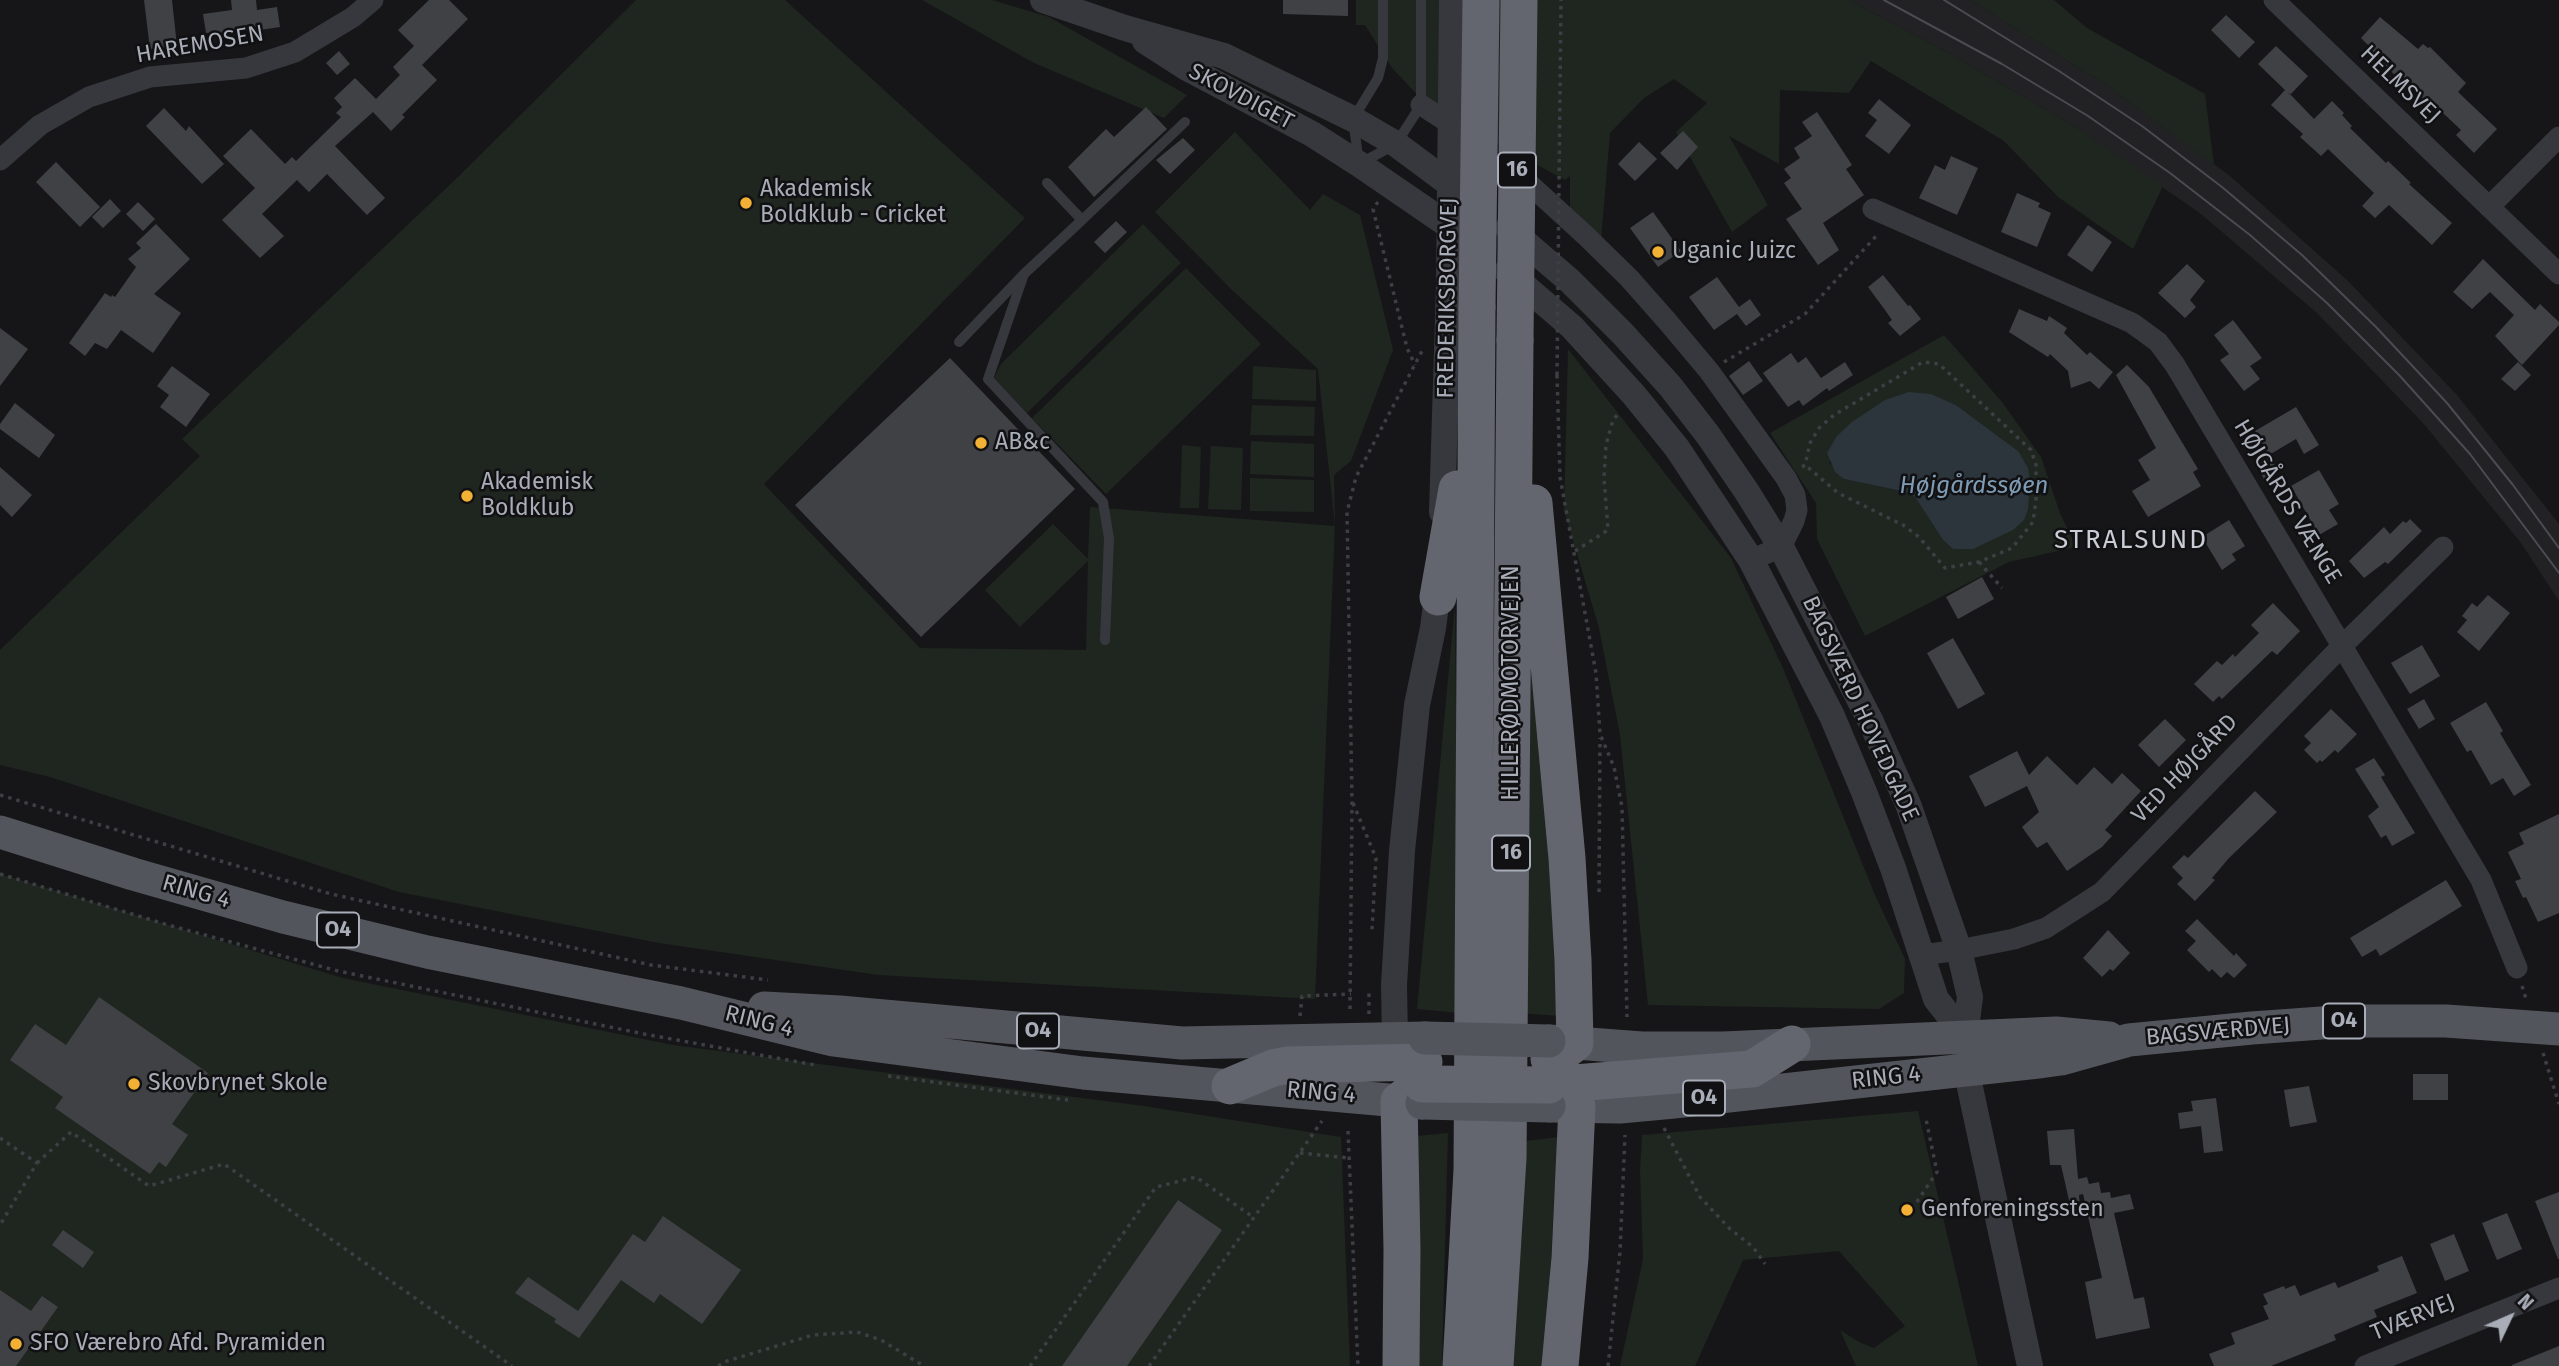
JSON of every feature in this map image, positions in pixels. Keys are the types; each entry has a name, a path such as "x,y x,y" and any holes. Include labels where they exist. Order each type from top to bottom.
{"highway":[{"name":"HILLERØDMOTORVEJEN","path":"1461,1366 1472,1170 1476,381 1463,296 1481,0"},
{"name":"HILLERØDMOTORVEJEN","path":"1495,1366 1508,1158 1519,0"},
{"path":"1515,340 1536,518 1567,858 1561,1075 1570,1258 1560,1366"},
{"path":"1438,597 1476,381"},
{"path":"1230,1086 1273,1068 1289,1065 1412,1070 1533,1063 1561,1075 1752,1069 1792,1044"},
{"path":"1401,1366 1402,1249 1412,1070"}],"main road":[{"name":"RING 4","path":"0,832 132,874 296,920 427,952 681,1003 833,1040 1083,1073 1230,1086"},
{"name":"RING 4","path":"681,1003 840,1012 1182,1043 1412,1070"},
{"name":"BAGSVÆRDVEJ","path":"1965,1037 2056,1033 2129,1040 2348,1021 2446,1021 2547,1028"},
{"name":"RING 4","path":"1792,1044 1965,1037"},
{"name":"BAGSVÆRDVEJ","path":"1966,1069 2061,1059 2129,1040"},
{"name":"RING 4","path":"1561,1075 1652,1104 1966,1069"}],"street":[{"name":"HAREMOSEN","path":"0,160 40,125 89,97 150,78 246,68 295,52 353,17 373,0"},
{"name":"SKOVDIGET","path":"1043,0 1125,28 1224,55 1353,119"},
{"name":"FREDERIKSBORGVEJ","path":"1412,1070 1394,985 1403,838 1417,705 1438,597 1446,445 1463,296 1452,0"},
{"name":"HELMSVEJ","path":"2274,0 2559,274"},
{"name":"SKOVDIGET","path":"1125,28 1186,68 1312,134 1359,163"},
{"path":"1421,105 1494,152 1577,227 1629,278 1709,371 1786,478 1795,495 1797,510 1794,521 1780,547 1751,559"},
{"name":"BAGSVÆRD HOVEDGADE","path":"1353,119 1396,144 1499,221 1570,281 1623,334 1670,386 1708,435 1780,547 1871,722 1908,804 1959,950 1970,997 1965,1037 1966,1069 2030,1366"},
{"path":"2489,207 2559,137"},
{"name":"BAGSVÆRD HOVEDGADE","path":"1359,163 1481,249 1572,327 1634,395 1677,448 1751,559 1832,716 1864,792 1936,999 1965,1037"},
{"name":"HØJGÅRDS VÆNGE","path":"1873,209 2132,323 2158,342 2175,365 2481,880 2517,968"},
{"name":"VED HØJGÅRD","path":"1922,954 2014,939 2046,928 2102,892 2342,646 2443,547"},
{"name":"TVÆRVEJ","path":"2365,1366 2559,1288"}],"lane":[{"path":"1383,0 1384,58 1378,78 1353,119 1359,163 1396,144 1421,105 1421,0"},
{"path":"959,342 1024,274 1185,122"},
{"path":"1047,183 1082,220"},
{"path":"1024,274 988,379 1103,502 1109,538 1105,640"}],"path":[{"path":"1561,0 1557,375 1560,477 1596,673 1600,734 1599,902"},
{"path":"1390,184 1373,209 1407,348 1415,365"},
{"path":"1709,371 1805,314 1877,235 1896,220"},
{"path":"1350,1009 1352,801 1347,512 1356,477 1424,347"},
{"path":"1786,478 1805,465 1810,443 1819,428 1834,415 1923,362 1939,365 2031,450 2036,465 2033,522 2012,548 1979,562 1945,568 1919,537 1903,525 1838,493 1805,465"},
{"path":"1575,551 1608,530 1604,478 1606,445 1613,420 1634,395"},
{"path":"1979,562 2002,588"},
{"path":"1600,734 1614,767 1622,807 1627,1017"},
{"path":"0,795 331,894 651,965 775,981"},
{"path":"1352,801 1376,858 1372,942"},
{"path":"2517,968 2547,1028 2559,1104"},
{"path":"1361,1013 1369,1006 1370,984"},
{"path":"1299,1019 1302,996 1350,994"},
{"path":"1652,1104 1700,1197 1730,1229 1753,1247 1765,1264"},
{"path":"1912,1209 1937,1172 1926,1119"},
{"path":"1149,1366 1322,1121"},
{"path":"1348,1131 1359,1366"},
{"path":"0,1225 37,1163 71,1132 149,1186 224,1164 512,1366"},
{"path":"1608,1366 1620,1252 1625,1135"},
{"path":"0,1139 37,1163"},
{"path":"1300,1153 1349,1158"},
{"path":"1030,1366 1156,1187 1196,1177 1253,1217"},
{"path":"718,1366 813,1335 857,1332 881,1339 924,1366"}],"shaded area":[{"name":"Akademisk Boldklub","path":"636,0 785,0 1025,218 764,484 920,648 1086,650 1088,561 1020,627 985,590 1053,524 1088,559 1090,507 1335,526 1315,999 878,975 659,943 399,892 50,777 0,765 0,650 200,456 182,439 458,177"},
{"path":"922,0 992,0 1049,17 1187,95 1164,118 1034,63"},
{"path":"1356,0 1849,0 1947,52 2079,129 2163,186 2133,249 2058,197 2004,141 1871,61 1849,93 1780,90 1779,164 1729,136 1768,205 1732,232 1676,132 1707,103 1674,79 1644,98 1610,133 1601,241 1570,209 1570,176 1565,180 1427,105 1392,68 1365,25 1356,25"},
{"path":"1849,0 1970,0 2108,86 2230,176 2347,280 2457,395 2559,524 2559,601 2521,543 2423,423 2317,313 2201,214 2079,129 1947,52"},
{"path":"1970,0 2054,0 2087,28 2205,94 2214,165 2108,86"},
{"path":"1235,132 1310,210 1323,194 1360,215 1393,350 1351,461 1334,475 1335,526 1318,369 1232,290 1155,212"},
{"path":"1143,224 1181,263 1027,413 994,378 1001,364"},
{"path":"1186,268 1261,344 1106,494 1032,418"},
{"path":"1944,335 2002,402 2041,457 2060,513 2076,547 2009,562 1865,636 1817,539 1816,503 1770,433","holes":["1931,394 1956,405 2018,451 1953,549 1943,540 1915,497 1906,492 1844,479 1829,462"]},
{"path":"1568,349 1731,558 1783,668 1875,895 1905,959 1904,993 1879,1009 1648,1005 1620,735 1599,628 1564,510"},
{"path":"1253,366 1316,370 1316,401 1252,399"},
{"path":"1252,405 1315,407 1314,436 1250,435"},
{"path":"1251,441 1314,444 1314,477 1250,474"},
{"path":"1182,445 1201,447 1199,508 1180,508"},
{"path":"1211,446 1243,448 1241,510 1208,509"},
{"path":"1250,478 1314,480 1314,512 1250,511"},
{"path":"1529,553 1560,1016 1518,1013"},
{"path":"1455,605 1459,1013 1417,1009"},
{"path":"0,874 343,978 673,1045 1144,1106 1341,1137 1350,1366 0,1366"},
{"path":"1918,1111 1978,1366 1856,1366 1840,1330 1874,1348 1905,1326 1839,1251 1743,1260 1695,1366 1620,1366 1643,1259 1640,1170 1642,1135"},
{"path":"1448,1133 1442,1366 1413,1366 1416,1136"},
{"path":"1559,1137 1546,1366 1509,1366 1522,1235 1526,1141"}],"water":[{"name":"Højgårdssøen","path":"1909,392 1931,394 1956,405 2018,451 2028,468 2030,480 2028,509 2024,520 2013,530 1973,549 1953,549 1943,540 1915,497 1906,492 1844,479 1835,472 1827,453 1837,436 1852,422 1885,400"}],"building":[{"path":"144,0 172,0 177,46 150,49"},
{"path":"231,0 256,0 257,10 277,7 280,27 206,33 203,14 232,10"},
{"path":"429,0 449,0 468,19 422,65 437,80 402,115 405,117 391,131 373,112 335,146 385,198 367,215 327,174 309,192 297,180 262,214 284,236 260,258 222,220 255,188 223,156 251,129 285,164 292,157 296,161 341,117 336,113 342,107 334,98 355,78 376,99 400,75 393,67 414,46 398,30"},
{"path":"1283,0 1348,0 1348,16 1283,14"},
{"path":"2226,15 2255,42 2239,58 2211,30"},
{"path":"2380,17 2418,49 2423,44 2430,47 2466,83 2458,92 2497,129 2474,153 2456,135 2461,130 2427,98 2425,101 2400,80 2367,48 2369,46 2361,38"},
{"path":"2276,46 2308,76 2290,95 2314,119 2332,101 2344,113 2342,115 2352,126 2350,128 2452,223 2432,245 2389,205 2375,218 2362,206 2374,193 2328,149 2321,156 2300,137 2303,134 2271,105 2285,90 2258,64"},
{"path":"339,51 350,64 337,75 326,63"},
{"path":"1879,99 1911,125 1889,154 1865,136 1877,120 1868,113"},
{"path":"1146,107 1167,129 1094,197 1068,167 1106,129 1114,137"},
{"path":"164,108 186,131 189,126 224,164 202,184 146,126"},
{"path":"1817,112 1852,165 1846,169 1864,195 1823,223 1839,250 1818,265 1786,219 1802,209 1784,183 1791,178 1784,169 1800,158 1794,148 1812,136 1802,122"},
{"path":"1683,131 1698,147 1677,170 1660,153"},
{"path":"1183,138 1195,150 1170,174 1156,160"},
{"path":"1639,142 1657,159 1635,181 1618,164"},
{"path":"1951,156 1978,168 1957,215 1919,198 1935,165 1945,170"},
{"path":"56,162 100,207 80,227 36,182"},
{"path":"2017,193 2040,203 2038,207 2051,213 2037,247 2001,232"},
{"path":"110,199 121,211 103,228 92,217"},
{"path":"138,202 155,219 143,231 126,214"},
{"path":"1653,212 1681,251 1658,267 1630,228"},
{"path":"1116,221 1127,232 1105,253 1094,242"},
{"path":"156,224 190,259 154,294 181,313 153,353 121,330 107,349 95,343 85,356 69,343 105,293 115,297 136,267 128,259 141,248 136,243"},
{"path":"2088,225 2112,242 2092,272 2067,255"},
{"path":"2483,259 2535,310 2540,304 2559,322 2522,365 2495,336 2514,315 2490,292 2472,309 2453,292"},
{"path":"2187,264 2205,281 2190,300 2196,307 2185,318 2158,293"},
{"path":"1883,275 1921,319 1900,336 1888,323 1892,320 1868,287"},
{"path":"1717,277 1739,307 1750,299 1761,315 1746,326 1737,314 1714,330 1689,297"},
{"path":"2019,309 2047,321 2049,316 2067,328 2064,333 2087,355 2090,352 2113,372 2099,389 2090,381 2071,388 2068,371 2050,354 2048,357 2009,332"},
{"path":"2233,320 2262,358 2250,366 2260,379 2244,391 2220,360 2229,354 2214,335"},
{"path":"0,328 28,349 0,386"},
{"path":"1791,353 1798,363 1806,357 1821,378 1845,362 1853,375 1829,391 1827,388 1803,406 1799,400 1788,407 1763,373"},
{"path":"950,358 1075,489 921,637 795,505"},
{"path":"1749,361 1763,381 1743,395 1729,376"},
{"path":"2518,362 2531,375 2515,391 2501,379"},
{"path":"2127,365 2149,387 2198,469 2193,472 2201,486 2148,517 2132,491 2150,480 2138,460 2156,448 2116,375"},
{"path":"172,366 210,394 186,427 160,407 169,395 157,386"},
{"path":"15,403 55,435 39,458 0,429 0,424"},
{"path":"2296,407 2319,445 2304,454 2296,439 2269,455 2255,431"},
{"path":"2270,457 2278,471 2264,479 2256,465"},
{"path":"0,467 32,495 12,517 0,505"},
{"path":"2319,470 2339,504 2329,510 2338,524 2319,535 2291,486"},
{"path":"2410,519 2422,531 2388,564 2385,562 2364,578 2349,561 2384,527 2390,534 2403,521 2406,523"},
{"path":"2229,520 2245,546 2232,554 2236,560 2222,570 2202,537"},
{"path":"1982,577 1994,599 1958,619 1946,597"},
{"path":"2488,595 2510,613 2479,651 2457,632 2467,620 2462,616 2472,603 2477,607"},
{"path":"2273,603 2300,631 2277,655 2272,651 2222,699 2219,696 2213,702 2194,684 2217,661 2222,665 2233,654 2235,657 2259,633 2251,625"},
{"path":"1953,638 1985,694 1958,709 1927,653"},
{"path":"2422,645 2440,676 2410,694 2391,663"},
{"path":"2424,699 2435,719 2419,729 2407,709"},
{"path":"2486,702 2503,731 2500,733 2531,785 2514,796 2503,778 2491,785 2471,750 2467,752 2450,723"},
{"path":"2331,709 2357,734 2338,753 2335,750 2322,762 2320,760 2317,763 2304,750 2311,743 2304,736"},
{"path":"2165,719 2186,740 2159,767 2138,745"},
{"path":"2017,751 2029,775 2047,756 2077,785 2094,767 2112,784 2122,773 2141,791 2105,830 2112,836 2102,847 2067,871 2047,842 2037,848 2022,827 2039,812 2027,786 1985,807 1969,776"},
{"path":"2374,758 2385,775 2381,777 2415,833 2392,846 2386,835 2381,838 2368,816 2379,807 2355,769"},
{"path":"2255,791 2277,812 2229,858 2212,878 2215,880 2195,901 2177,884 2183,878 2172,867 2184,855 2188,858"},
{"path":"2559,814 2559,913 2538,922 2515,881 2521,879 2508,852 2524,844 2519,833"},
{"path":"2446,880 2462,906 2380,956 2376,949 2362,957 2350,938"},
{"path":"2197,919 2234,956 2236,953 2247,965 2234,978 2227,972 2221,978 2212,969 2209,972 2187,950 2196,941 2185,931"},
{"path":"2108,930 2130,953 2113,971 2110,969 2102,977 2083,958"},
{"path":"99,997 208,1073 172,1124 188,1135 166,1167 159,1162 150,1174 55,1108 63,1097 10,1060 35,1024 66,1045"},
{"path":"2413,1074 2448,1074 2448,1100 2413,1100"},
{"path":"2309,1086 2317,1122 2290,1127 2284,1090"},
{"path":"2216,1098 2223,1151 2204,1153 2201,1126 2180,1129 2178,1113 2193,1111 2191,1101"},
{"path":"2074,1129 2078,1179 2087,1177 2089,1184 2099,1182 2101,1193 2110,1192 2111,1198 2130,1194 2134,1209 2114,1213 2134,1299 2144,1297 2150,1328 2096,1339 2085,1282 2102,1278 2083,1194 2079,1195 2080,1208 2071,1209 2061,1165 2050,1165 2047,1131"},
{"path":"2559,1192 2559,1259 2558,1259 2535,1201"},
{"path":"1178,1200 1222,1230 1127,1366 1062,1366"},
{"path":"2507,1213 2522,1249 2497,1260 2482,1223"},
{"path":"663,1216 741,1270 702,1324 660,1294 654,1303 621,1280 579,1338 554,1322 556,1319 515,1293 528,1277 578,1311 633,1234 645,1242"},
{"path":"63,1230 94,1252 83,1268 52,1245"},
{"path":"2454,1234 2469,1271 2445,1281 2430,1244"},
{"path":"2402,1256 2417,1293 2374,1310 2377,1317 2334,1335 2336,1340 2271,1366 2214,1366 2209,1354 2235,1344 2231,1333 2269,1319 2263,1306 2268,1304 2263,1294 2295,1285 2300,1296 2335,1282 2338,1288 2379,1271 2377,1266"},
{"name":"SFO Værebro Afd. Pyramiden","path":"0,1290 31,1311 42,1296 58,1307 16,1366 0,1366"},
{"path":"2559,1346 2559,1366 2512,1366 2512,1365"}],"tram line":[{"path":"1884,0 2002,64 2088,116 2170,173 2250,235 2327,303 2400,376 2470,454 2559,573"},
{"path":"1944,0 2142,126 2222,187 2302,255 2376,327 2447,403 2513,485 2559,548"}],"place":[{"name":"Akademisk Boldklub - Cricket","path":"746,203"},
{"name":"Uganic Juizc","path":"1658,252"},
{"name":"AB&c","path":"981,443"},
{"name":"Akademisk Boldklub","path":"467,496"},
{"name":"Skovbrynet Skole","path":"134,1084"},
{"name":"Genforeningssten","path":"1907,1210"},
{"name":"SFO Værebro Afd. Pyramiden","path":"16,1344"}],"district":[{"name":"STRALSUND","path":"2131,541"}]}
